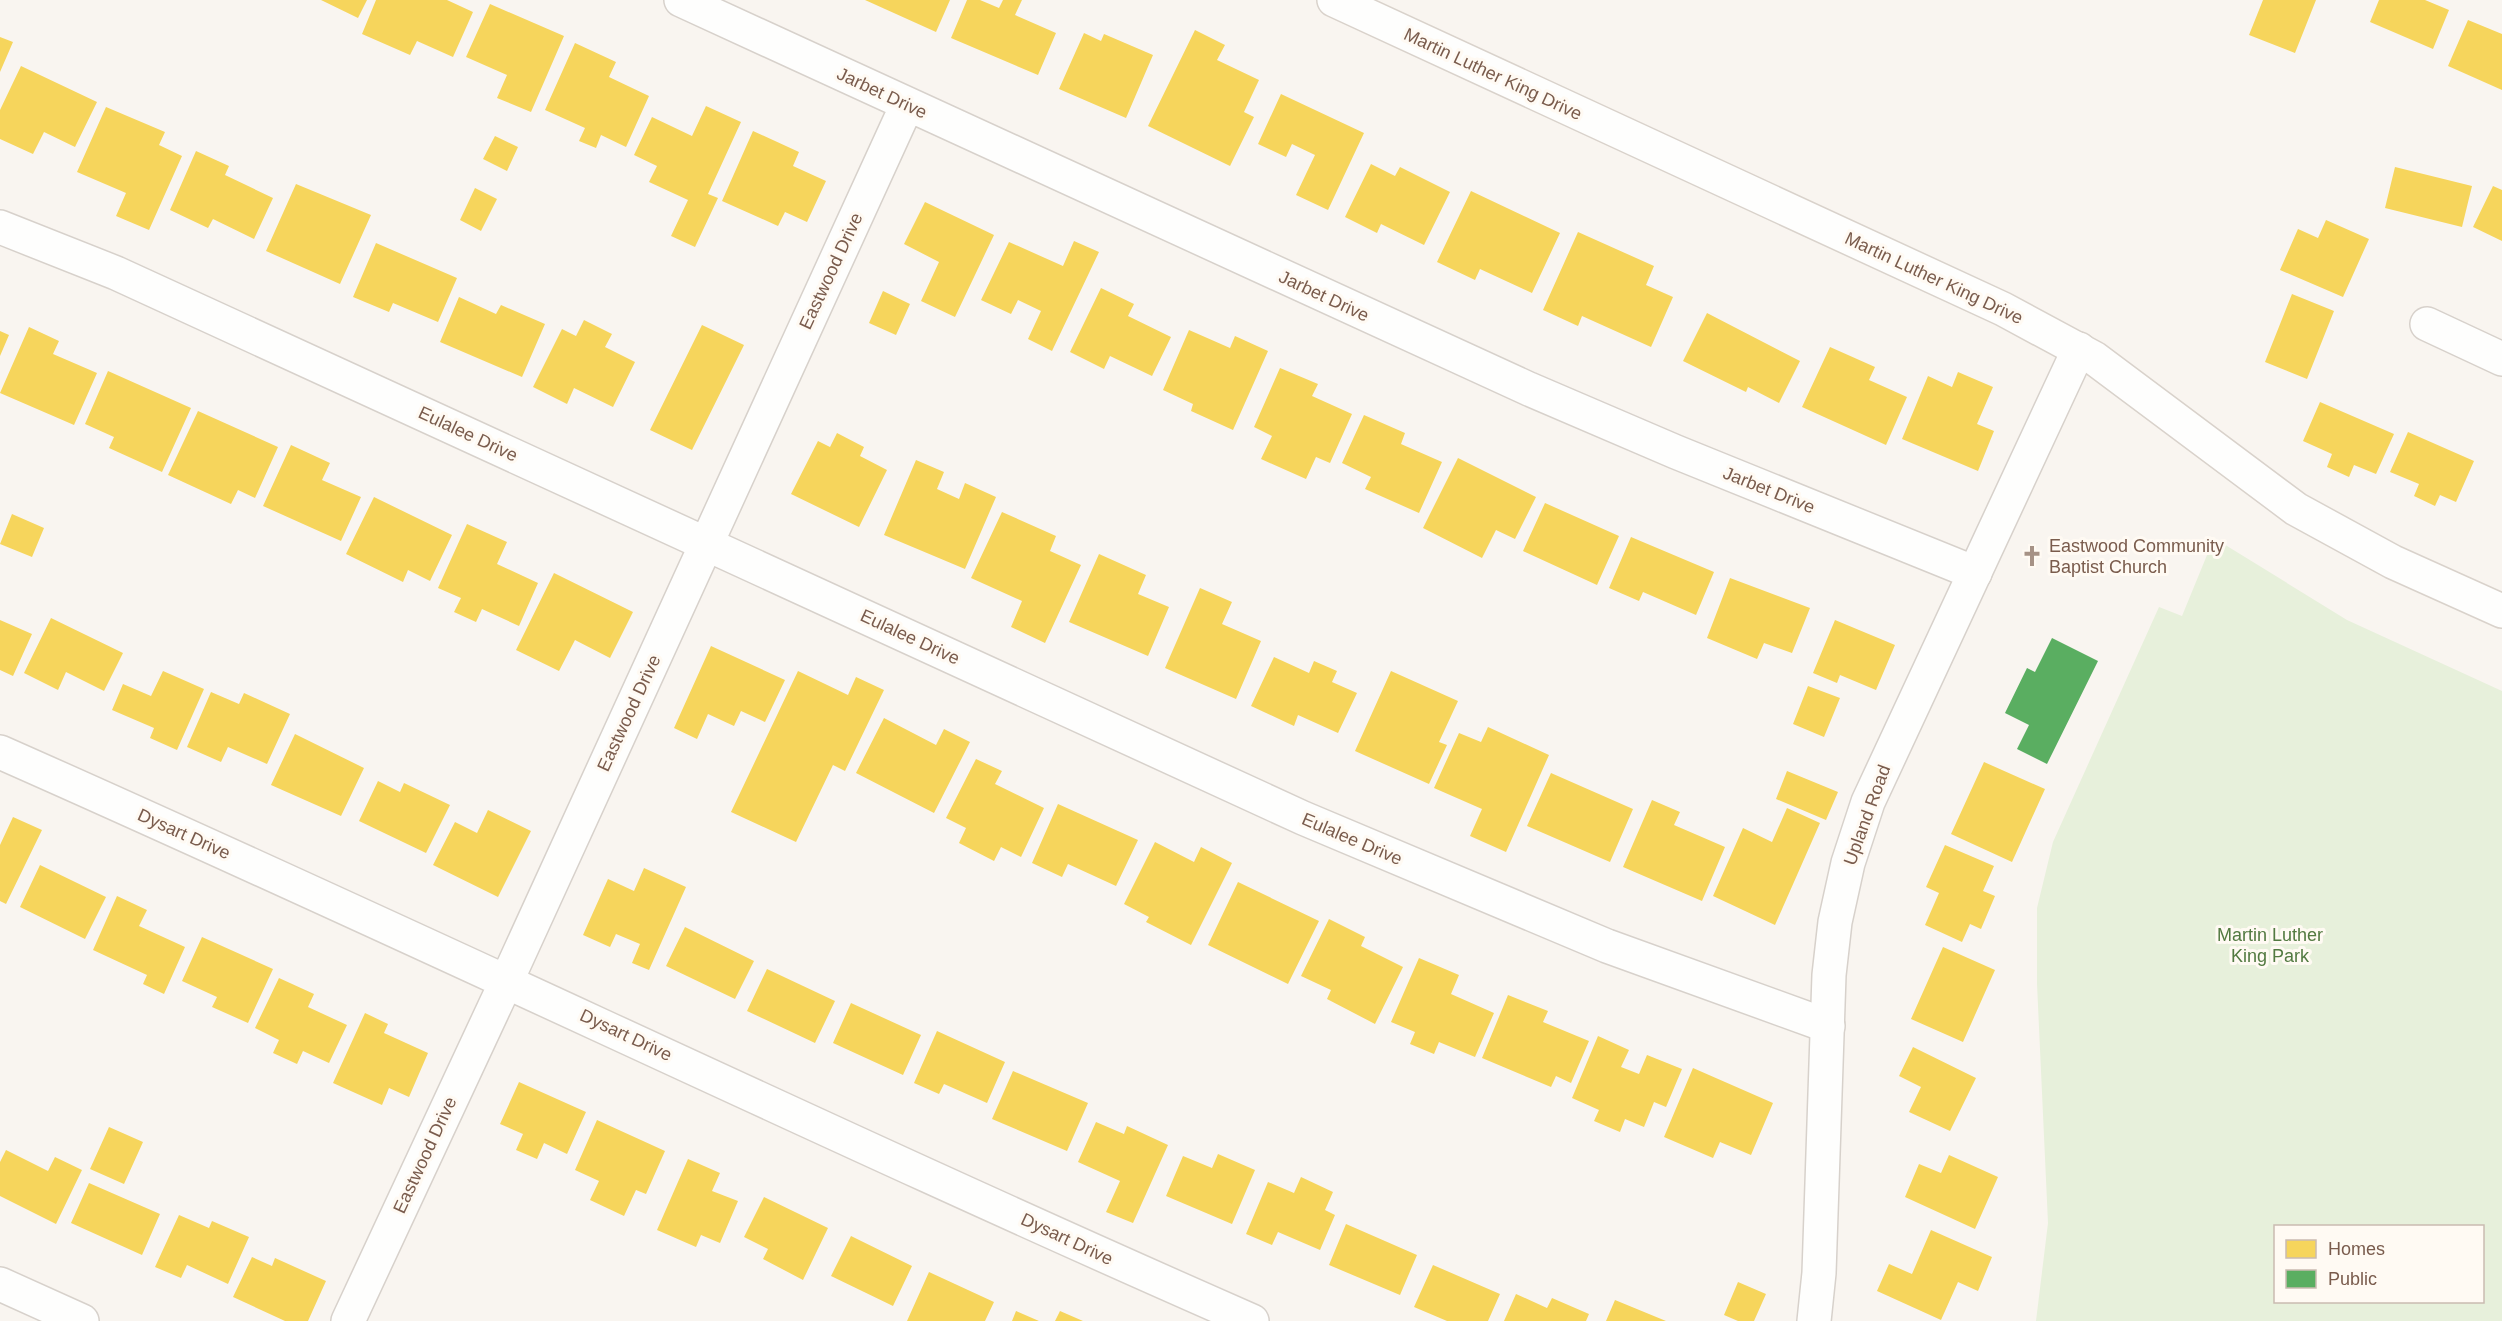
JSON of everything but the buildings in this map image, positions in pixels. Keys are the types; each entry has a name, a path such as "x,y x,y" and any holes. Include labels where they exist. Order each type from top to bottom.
{"street":[{"name":"Jarbet Drive","path":"681,0 1539,394 1975,573"},
{"name":"Martin Luther King Drive","path":"1334,0 1992,304 2079,349 2138,388 2198,437 2296,509 2393,562 2502,611"},
{"name":"Eastwood Drive","path":"348,1321 507,980 907,105"},
{"name":"Eulalee Drive","path":"0,227 127,278 1303,818 1607,946 1828,1026"},
{"path":"2427,324 2502,359"},
{"name":"Upland Road","path":"1814,1321 1819,1273 1829,975 1835,922 1848,863 1868,802 2079,349"},
{"name":"Dysart Drive","path":"0,752 507,980 1099,1254 1252,1321"},
{"path":"0,1284 82,1321"}],"green space":[{"name":"Martin Luther King Park","path":"2214,538 2347,620 2502,691 2502,1321 2036,1321 2048,1223 2037,984 2037,908 2053,842 2159,607 2182,616"}],"place":[{"name":"Eastwood Community Baptist Church","path":"2032,556"}]}
